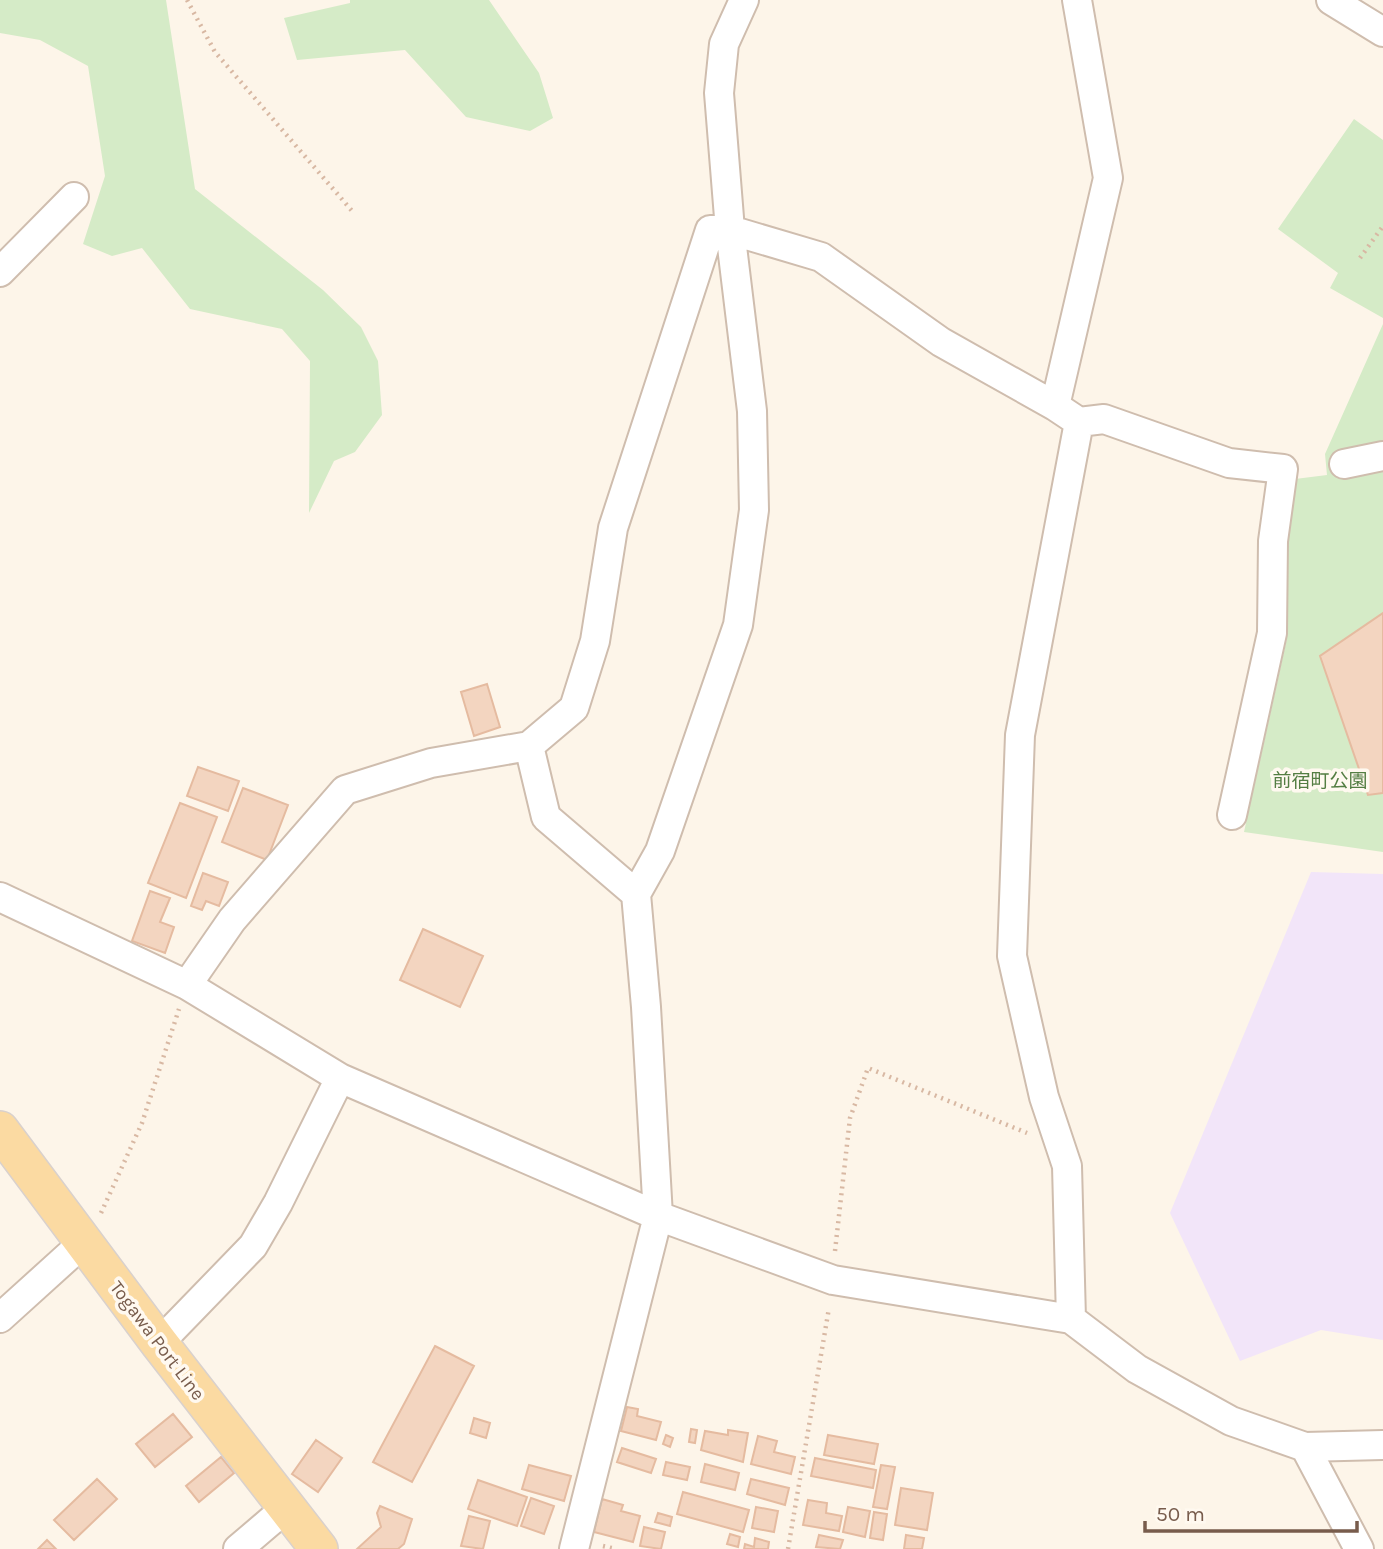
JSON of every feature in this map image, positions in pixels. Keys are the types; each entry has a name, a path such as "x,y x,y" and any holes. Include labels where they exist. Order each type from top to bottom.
{"main road":[{"name":"Togawa Port Line","path":"0,1130 159,1343 318,1549"}],"street":[{"path":"574,1549 658,1216 646,1007 636,894 660,851 738,625 754,510 752,411 730,230 719,93 724,44 744,0"},
{"path":"1055,406 1108,178 1077,0"},
{"path":"1331,0 1383,32"},
{"path":"0,272 74,197"},
{"path":"187,985 232,920 345,790 431,763 529,746 573,708 595,641 613,528 710,230 730,230 821,257 941,342 1079,422 1104,419 1229,463 1283,469 1273,541 1272,634 1232,815"},
{"path":"1072,1319 1067,1166 1044,1097 1012,956 1020,735 1079,422"},
{"path":"1344,464 1383,456"},
{"path":"529,746 546,817 636,894"},
{"path":"0,897 187,985 340,1077 658,1216 833,1280 1072,1319 1138,1369 1231,1421 1305,1447 1383,1445"},
{"path":"159,1343 253,1246 278,1203 340,1077"},
{"path":"0,1318 84,1241"},
{"path":"1305,1447 1359,1549"},
{"path":"238,1549 286,1508"}],"path":[{"path":"187,0 215,52 353,212"},
{"path":"1360,258 1383,226"},
{"path":"84,1241 96,1225 142,1123 187,985"},
{"path":"788,1549 833,1280 850,1118 868,1068 1061,1147"}],"shaded area":[{"path":"1311,872 1383,874 1383,1340 1321,1330 1240,1361 1170,1213"}],"green space":[{"path":"0,0 166,0 195,189 323,290 361,327 378,361 382,415 355,452 334,461 309,513 310,361 282,329 190,309 142,248 112,256 83,244 105,176 88,66 40,40 0,33"},
{"path":"350,0 489,0 539,73 553,118 530,131 466,117 405,50 297,60 284,18 350,3"},
{"path":"1354,119 1383,140 1383,318 1330,288 1338,273 1278,229"},
{"name":"前宿町公園","path":"1383,324 1383,852 1244,832 1287,638 1286,542 1295,479 1327,475 1325,454"}],"building":[{"path":"1383,613 1383,793 1368,795 1320,656"},
{"path":"487,684 500,727 474,736 461,692"},
{"path":"198,767 239,781 228,811 187,796"},
{"path":"243,788 288,805 267,860 222,842"},
{"path":"180,803 217,817 186,898 148,883"},
{"path":"203,873 228,882 219,906 206,901 202,910 191,906"},
{"path":"150,891 170,898 160,922 174,927 165,953 132,941"},
{"path":"423,929 483,956 460,1007 400,980"},
{"path":"435,1346 474,1366 412,1482 373,1462"},
{"path":"627,1407 638,1409 637,1416 661,1422 656,1440 621,1431"},
{"path":"173,1414 192,1437 155,1467 136,1444"},
{"path":"474,1418 490,1423 486,1438 470,1433"},
{"path":"691,1429 697,1430 695,1443 689,1442"},
{"path":"728,1430 748,1433 743,1462 701,1450 705,1431 728,1435"},
{"path":"666,1435 673,1438 670,1447 663,1444"},
{"path":"828,1435 878,1444 874,1464 824,1455"},
{"path":"758,1436 777,1441 774,1452 795,1457 791,1474 751,1464"},
{"path":"316,1440 342,1458 318,1492 292,1474"},
{"path":"622,1448 656,1459 651,1473 617,1462"},
{"path":"221,1457 234,1473 199,1502 186,1486"},
{"path":"815,1458 876,1470 873,1488 811,1476"},
{"path":"666,1462 690,1467 687,1480 663,1475"},
{"path":"705,1464 739,1473 735,1490 701,1482"},
{"path":"529,1465 571,1476 564,1501 522,1489"},
{"path":"881,1465 895,1467 887,1509 873,1507"},
{"path":"97,1479 117,1499 74,1540 54,1520"},
{"path":"751,1479 789,1488 785,1505 747,1494"},
{"path":"478,1480 527,1497 517,1526 468,1509"},
{"path":"901,1488 933,1493 927,1530 895,1525"},
{"path":"683,1492 749,1510 743,1532 677,1514"},
{"path":"531,1498 554,1506 544,1534 521,1526"},
{"path":"602,1499 623,1505 621,1511 640,1516 633,1542 594,1532"},
{"path":"808,1500 827,1503 826,1513 842,1516 839,1531 803,1525"},
{"path":"380,1506 412,1519 404,1544 398,1549 357,1549 381,1527 377,1513"},
{"path":"756,1507 778,1511 774,1532 752,1528"},
{"path":"848,1507 870,1511 865,1537 843,1532"},
{"path":"874,1512 887,1514 883,1540 870,1538"},
{"path":"658,1513 672,1517 670,1526 655,1522"},
{"path":"469,1516 490,1521 483,1549 461,1546"},
{"path":"644,1527 665,1532 661,1549 640,1546"},
{"path":"730,1534 740,1537 738,1547 727,1544"},
{"path":"819,1535 843,1540 840,1549 816,1547"},
{"path":"906,1535 924,1538 922,1549 904,1549"},
{"path":"755,1538 769,1542 768,1549 744,1549 745,1544 754,1547"},
{"path":"47,1540 56,1549 38,1549"}]}
